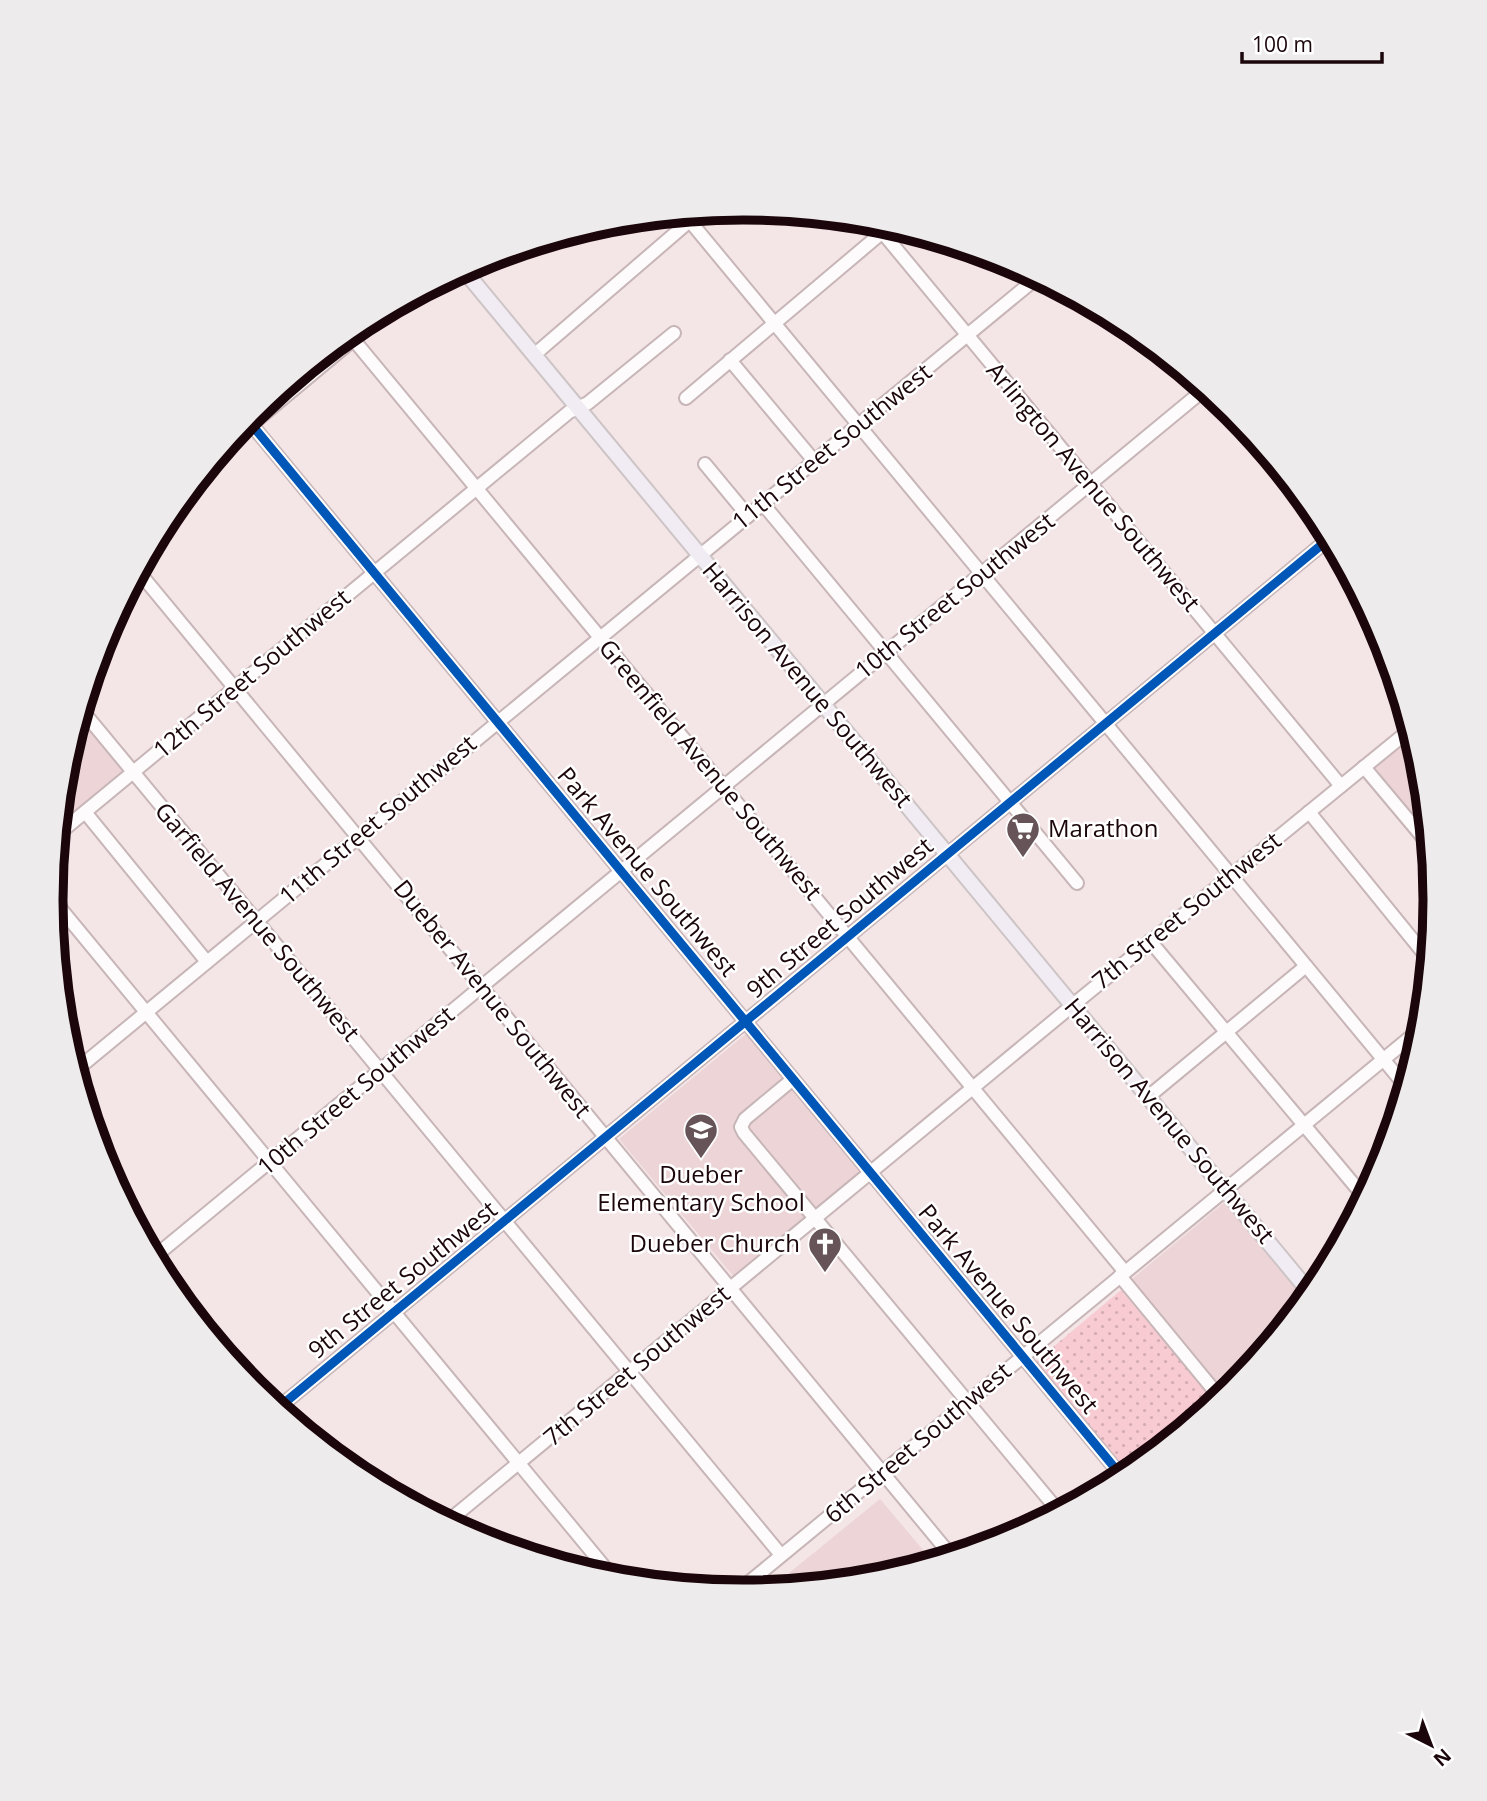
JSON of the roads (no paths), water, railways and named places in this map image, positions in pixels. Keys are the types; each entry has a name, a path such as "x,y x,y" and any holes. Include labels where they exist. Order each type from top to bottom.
{"main road":[{"name":"Harrison Avenue Southwest","path":"470,278 1305,1285"}],"street":[{"path":"697,221 774,322 1400,1080"},
{"path":"534,355 683,223"},
{"path":"686,398 879,234"},
{"name":"Arlington Avenue Southwest","path":"893,237 967,335 1341,786"},
{"name":"11th Street Southwest","path":"83,1064 1029,283"},
{"name":"12th Street Southwest","path":"67,827 569,412 587,403 674,333"},
{"name":"Greenfield Avenue Southwest","path":"356,342 972,1088 1215,1391"},
{"path":"730,360 815,462"},
{"name":"10th Street Southwest","path":"161,1252 1198,395"},
{"name":"Park Avenue Southwest","path":"254,428 1116,1470"},
{"path":"705,464 748,516"},
{"path":"763,504 1077,883"},
{"name":"9th Street Southwest","path":"284,1402 1323,544"},
{"name":"Dueber Avenue Southwest","path":"144,579 946,1550"},
{"name":"Garfield Avenue Southwest","path":"88,717 781,1556"},
{"name":"7th Street Southwest","path":"454,1516 1403,735"},
{"path":"1364,766 1421,834"},
{"path":"1309,812 1422,951"},
{"path":"85,813 206,961"},
{"path":"63,912 605,1567"},
{"path":"1150,942 1359,1190"},
{"path":"1148,1097 1307,966"},
{"name":"6th Street Southwest","path":"750,1581 1410,1037"},
{"path":"793,1079 745,1119 741,1126 1054,1506"}],"place":[{"name":"Marathon","path":"1023,859"},
{"name":"Dueber Elementary School","path":"701,1160"},
{"name":"Dueber Church","path":"825,1274"}]}
